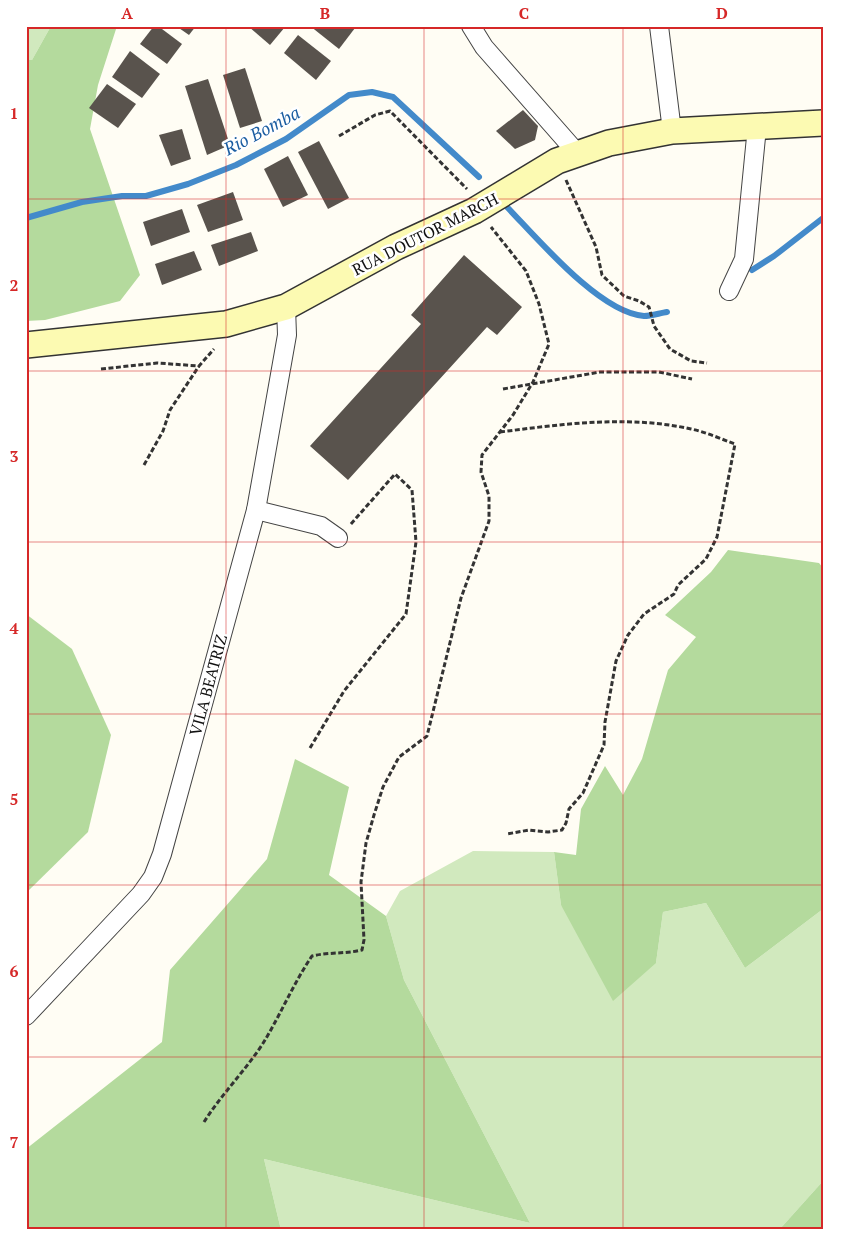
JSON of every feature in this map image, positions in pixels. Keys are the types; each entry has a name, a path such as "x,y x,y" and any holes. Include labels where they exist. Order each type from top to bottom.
{"main road":[{"name":"RUA DOUTOR MARCH","path":"26,345 226,324 286,307 396,247 478,208 567,157 609,143 672,131 823,123"}],"street":[{"path":"471,26 484,47 567,157"},
{"path":"659,26 672,131"},
{"path":"730,291 744,259 757,127"},
{"name":"VILA BEATRIZ","path":"26,1016 141,894 153,876 162,854 256,510 288,336 286,307"},
{"path":"256,510 321,526 338,538"}],"path":[{"path":"204,1122 261,1046 279,1017 295,981 312,956 323,953 344,954 362,950 364,930 361,882 366,842 391,770 399,757 427,736 461,598 489,521 489,496 480,472 482,455 500,432 533,382 549,344 539,304 526,271 515,254 478,208 390,111 375,115 339,136"},
{"path":"567,157 596,247 602,275 624,296 639,301 648,307 654,326 670,349 691,361 707,363"},
{"path":"144,465 163,431 170,410 198,366 220,342 226,324"},
{"path":"101,369 157,363 198,366"},
{"path":"503,389 533,382 600,372 659,372 692,379"},
{"path":"500,432 568,424 631,421 692,429 735,444 717,537 706,560 678,584 674,594 644,614 628,635 616,661 605,722 604,745 583,793 568,809 566,823 562,830 548,832 529,830 506,834"},
{"path":"310,748 344,691 406,614 416,542 412,490 395,474 338,538"}],"green space":[{"path":"26,26 51,26 32,60 26,59"},
{"path":"51,26 117,26 98,85 90,129 140,275 120,301 45,320 26,321 26,59 32,60"},
{"path":"728,550 819,563 823,568 823,909 745,968 706,903 663,912 656,963 613,1001 561,905 554,852 576,855 581,809 605,766 623,795 642,759 668,670 696,637 665,615 711,572"},
{"path":"26,614 72,649 111,735 88,832 26,893"},
{"path":"295,759 349,787 329,875 386,916 404,980 530,1223 264,1159 281,1230 26,1230 26,1149 162,1042 170,970 267,859"},
{"path":"473,851 554,852 561,905 656,963 663,912 706,903 745,968 823,909 823,1181 779,1230 281,1230 264,1159 530,1223 404,980 386,916 400,891"},
{"path":"823,1181 823,1230 779,1230"}],"building":[{"path":"154,26 158,26 182,44 167,64 140,44"},
{"path":"176,26 196,26 189,35"},
{"path":"248,26 284,26 285,27 270,45"},
{"path":"310,26 354,26 355,28 339,49"},
{"path":"298,35 331,61 316,80 284,53"},
{"path":"130,51 160,74 142,98 112,77"},
{"path":"245,68 262,121 240,128 223,75"},
{"path":"208,79 230,145 207,155 185,86"},
{"path":"107,84 136,104 118,128 89,108"},
{"path":"523,110 538,126 535,140 515,149 496,131"},
{"path":"182,129 191,159 171,166 159,135"},
{"path":"319,141 349,198 328,209 298,152"},
{"path":"288,156 308,195 283,207 264,169"},
{"path":"233,192 243,220 208,232 197,205"},
{"path":"182,209 190,232 151,246 143,222"},
{"path":"251,232 258,251 219,266 211,245"},
{"path":"194,251 202,270 162,285 155,264"},
{"path":"464,255 522,307 497,335 487,327 348,480 310,446 421,324 411,315"}],"waterway":[{"name":"Rio Bomba","path":"26,218 82,202 122,196 146,196 188,184 236,165 286,139 349,95 372,92 393,97 479,177"},
{"name":"Rio Bomba","path":"507,207 570,272 608,302 627,312 644,316 667,312"},
{"name":"Rio Bomba","path":"752,270 774,256 823,218"}]}
